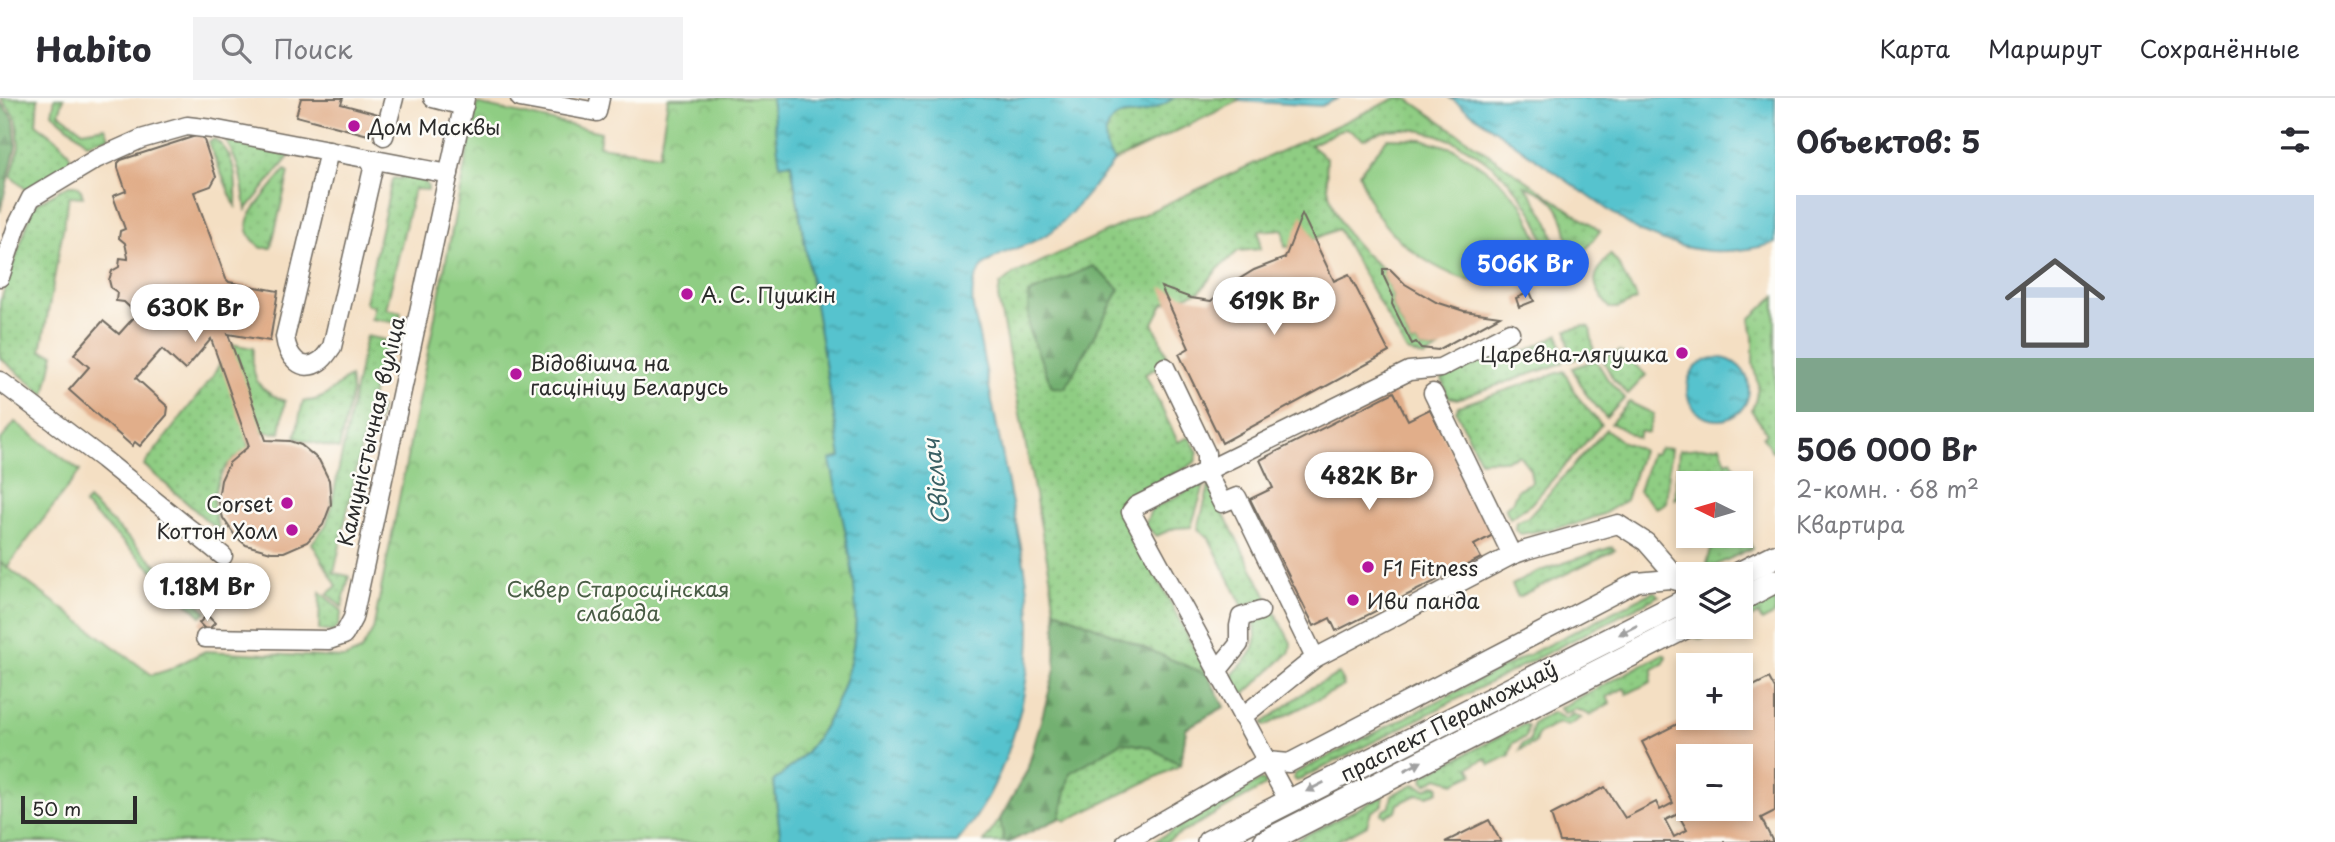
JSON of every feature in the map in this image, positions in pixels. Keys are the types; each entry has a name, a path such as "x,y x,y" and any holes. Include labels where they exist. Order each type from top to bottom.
{"main road":[{"path":"1753,567 1775,556"},
{"path":"1753,593 1775,581"},
{"name":"праспект Пераможцаў","path":"1209,842 1676,606"},
{"name":"праспект Пераможцаў","path":"1265,842 1676,632"}],"street":[{"path":"384,136 394,98"},
{"path":"433,98 465,102"},
{"path":"520,98 597,112 600,98"},
{"name":"Камуністычная вуліца","path":"205,638 329,640 344,635 349,629 354,618 465,102"},
{"path":"0,277 23,211 31,198 96,159 141,139 187,127 449,174"},
{"path":"330,151 285,337 286,350 302,364 311,365 321,361 332,347 375,160"},
{"path":"1288,800 1131,512 1136,506 1409,371 1440,368 1510,332"},
{"path":"1165,367 1206,453 1206,471 1222,503 1237,497 1315,658"},
{"path":"0,381 223,556"},
{"path":"1433,393 1512,555"},
{"path":"1242,717 1315,658 1512,555 1618,524 1646,542 1674,573 1670,579"},
{"path":"1126,842 1267,761 1289,763 1637,582 1676,581"},
{"path":"1217,671 1239,644 1241,617 1260,611"}],"green space":[{"path":"1,98 38,98 36,124 58,140 70,156 71,162 28,191 11,177 19,147 17,120"},
{"path":"55,98 64,98 59,113 83,131 105,127 109,137 87,143 52,113"},
{"name":"Сквер Старосцінская слабада","path":"668,98 771,98 780,164 791,163 841,457 831,460 854,580 855,638 845,679 829,718 802,756 774,781 781,842 0,842 0,562 152,675 205,651 344,658 361,651 373,630 477,104 601,132 599,146 659,155"},
{"path":"1174,98 1238,98 1239,101 1114,161 1105,138 1112,121 1119,116 1148,111"},
{"path":"1396,98 1408,99 1600,231 1574,265 1568,260 1567,234 1558,209 1546,196 1525,186 1550,225 1555,247 1552,270 1545,263 1541,235 1529,207 1508,181 1482,158 1453,141 1422,131 1392,130 1364,139 1345,128 1310,145 1327,159 1329,192 1333,207 1349,235 1370,259 1383,269 1393,296 1392,304 1412,344 1416,342 1421,348 1438,350 1424,357 1407,352 1338,229 1297,246 1285,247 1283,229 1259,231 1260,249 1238,251 1217,270 1200,291 1163,304 1153,323 1167,355 1161,366 1145,374 1178,442 1189,437 1198,452 1195,462 1186,468 1119,503 1224,707 1186,728 1181,765 1066,821 1060,818 1009,842 984,842 1027,771 1055,670 1057,627 1050,575 998,297 1000,285 1012,275"},
{"path":"0,102 14,120 16,146 0,212"},
{"path":"1388,138 1422,139 1455,149 1495,176 1522,204 1541,245 1514,283 1475,282 1458,277 1425,260 1395,236 1371,204 1359,173"},
{"path":"214,139 227,152 234,170 236,208 208,142"},
{"path":"226,141 292,153 246,210 240,174"},
{"path":"285,170 289,172 271,248 262,248 251,236 248,220"},
{"path":"401,176 423,180 428,190 414,189 386,309 401,312 398,323 371,319 374,306 365,302 392,180 400,179"},
{"path":"69,185 75,185 81,190 83,197 69,196 41,351 54,354 45,395 0,358 0,302 34,205"},
{"path":"1610,254 1637,300 1618,308 1609,308 1595,281"},
{"path":"1093,266 1120,289 1065,388 1052,387 1029,331 1028,294"},
{"path":"1775,296 1775,450 1772,451 1763,437 1767,433 1751,410 1758,385 1753,364 1750,319"},
{"path":"1590,327 1594,353 1570,361 1567,330"},
{"path":"1559,334 1563,363 1457,399 1448,397 1442,379 1516,342 1523,353"},
{"path":"366,336 396,342 393,355 381,354 370,404 381,408 378,422 367,420 334,573 349,576 342,607 327,594 337,586 312,543 326,525 330,512"},
{"path":"230,344 253,348 253,367 257,381 267,392 285,401 280,433 263,432 246,437 249,450 237,457 221,474 214,497 214,509 221,533 144,465 213,376"},
{"path":"1620,351 1646,375 1628,394 1613,379 1602,358"},
{"path":"1596,360 1608,380 1625,398 1606,418 1586,394 1572,368"},
{"path":"1564,371 1577,396 1601,425 1531,504 1510,518 1505,508 1512,502 1518,489 1532,482 1530,469 1519,455 1503,460 1480,461 1456,411 1458,406"},
{"path":"350,377 352,391 339,449 295,438 303,401 324,396"},
{"path":"1629,402 1654,414 1648,433 1640,431 1638,438 1611,423"},
{"path":"15,422 80,471 7,567 0,561 0,441"},
{"path":"1606,429 1621,441 1642,450 1626,500 1603,514 1576,524 1521,534 1515,530 1516,522 1528,517"},
{"path":"1720,446 1726,462 1731,460 1735,468 1729,471 1677,471 1679,450"},
{"path":"1661,448 1671,449 1666,503 1656,508 1639,491 1651,454"},
{"path":"1200,484 1204,486 1191,527 1175,528 1156,536 1145,525 1151,510"},
{"path":"1209,486 1291,643 1290,652 1241,697 1232,675 1252,652 1256,639 1254,622 1264,617 1255,601 1243,607 1209,538 1198,529"},
{"path":"88,500 206,611 201,616 84,505"},
{"path":"1612,547 1615,550 1518,597 1512,585 1537,572"},
{"path":"1711,548 1752,548 1723,562 1708,562"},
{"path":"320,592 342,611 338,627 332,632 319,630"},
{"path":"1652,592 1659,596 1297,781 1293,779 1294,774"},
{"path":"1775,596 1775,614 1762,621 1758,614 1753,616 1753,607"},
{"path":"1056,610 1208,675 1224,707 1186,728 1181,765 1149,747 1122,742 1070,773 1060,818 1004,842 1000,819 1027,771 1055,670"},
{"path":"1663,654 1666,656 1664,663 1653,669 1651,682 1627,694 1624,688 1607,697 1610,703 1590,715 1575,709 1565,714 1559,708"},
{"path":"1339,674 1344,686 1265,726 1263,723 1310,688"},
{"path":"1553,712 1565,719 1573,714 1581,718 1568,726 1558,723 1538,734 1535,743 1520,750 1522,744 1530,741 1533,723"},
{"path":"1525,724 1528,726 1526,737 1513,743 1510,755 1490,765 1486,758 1469,767 1473,774 1454,783 1438,778 1426,784 1423,782 1424,775"},
{"path":"1261,780 1266,782 1265,786 1165,842 1153,842"},
{"path":"1414,784 1426,789 1439,786 1438,791 1428,796 1418,794 1398,804 1396,811 1385,816 1382,814 1390,807 1392,795"},
{"path":"1383,796 1383,805 1371,812 1367,825 1335,842 1292,842"}],"water":[{"name":"Свіслач","path":"771,98 1174,98 1148,111 1119,116 1112,121 1105,138 1114,161 1072,211 1051,232 997,257 977,274 973,288 973,307 1023,559 1030,625 1026,682 1012,740 989,795 957,842 781,842 774,781 802,756 829,718 851,659 856,617 851,563 830,460 841,457 791,163 780,165"},
{"path":"1238,98 1339,98 1321,106 1240,101"},
{"path":"1450,98 1775,98 1775,243 1738,250 1704,250 1670,243 1635,229"},
{"path":"1718,358 1740,367 1749,389 1740,411 1718,420 1696,411 1687,389 1696,367"}],"building":[{"name":"Дом Масквы","path":"301,98 343,98 341,104 378,114 372,136 296,116"},
{"path":"202,134 216,177 211,186 194,192 226,279 229,282 278,291 270,341 228,334 266,440 290,441 301,445 319,460 329,480 331,504 323,525 307,542 284,552 271,552 246,545 236,537 223,518 218,499 221,480 229,463 249,446 211,339 185,370 162,349 136,378 168,407 167,415 140,446 135,442 132,446 69,390 89,367 74,354 103,321 119,334 137,314 124,302 116,301 117,292 111,288 109,280 112,271 119,267 120,258 128,259 125,243 119,238 120,231 125,229 113,196 126,191 118,163"},
{"path":"1302,214 1334,281 1349,274 1389,352 1222,443 1179,354 1189,348 1161,287 1191,298 1211,301 1228,286 1254,270 1285,258"},
{"path":"1383,269 1390,269 1405,284 1436,302 1464,311 1500,316 1438,350 1421,348 1416,342 1412,344 1392,304 1393,296"},
{"path":"1530,292 1534,301 1519,307 1516,298"},
{"path":"1394,392 1408,420 1430,409 1493,535 1474,545 1481,558 1336,631 1330,618 1314,626 1250,499 1273,488 1260,460"},
{"path":"207,615 215,623 207,631 199,623"},
{"path":"1769,678 1775,689 1775,811 1761,818 1773,842 1560,842 1551,815 1605,787 1625,818 1656,802 1660,810 1673,803 1642,742 1676,725 1676,730 1753,730 1753,686"},
{"path":"1489,820 1501,842 1445,842"}],"place":[{"name":"Дом Масквы","path":"354,126"},
{"name":"А. С. Пушкін","path":"687,294"},
{"name":"Царевна-лягушка","path":"1682,353"},
{"name":"Відовішча на гасцініцу Беларусь","path":"516,374"},
{"name":"Corset","path":"287,503"},
{"name":"Коттон Холл","path":"292,530"},
{"name":"F1 Fitness","path":"1368,567"},
{"name":"Иви панда","path":"1353,600"}]}
